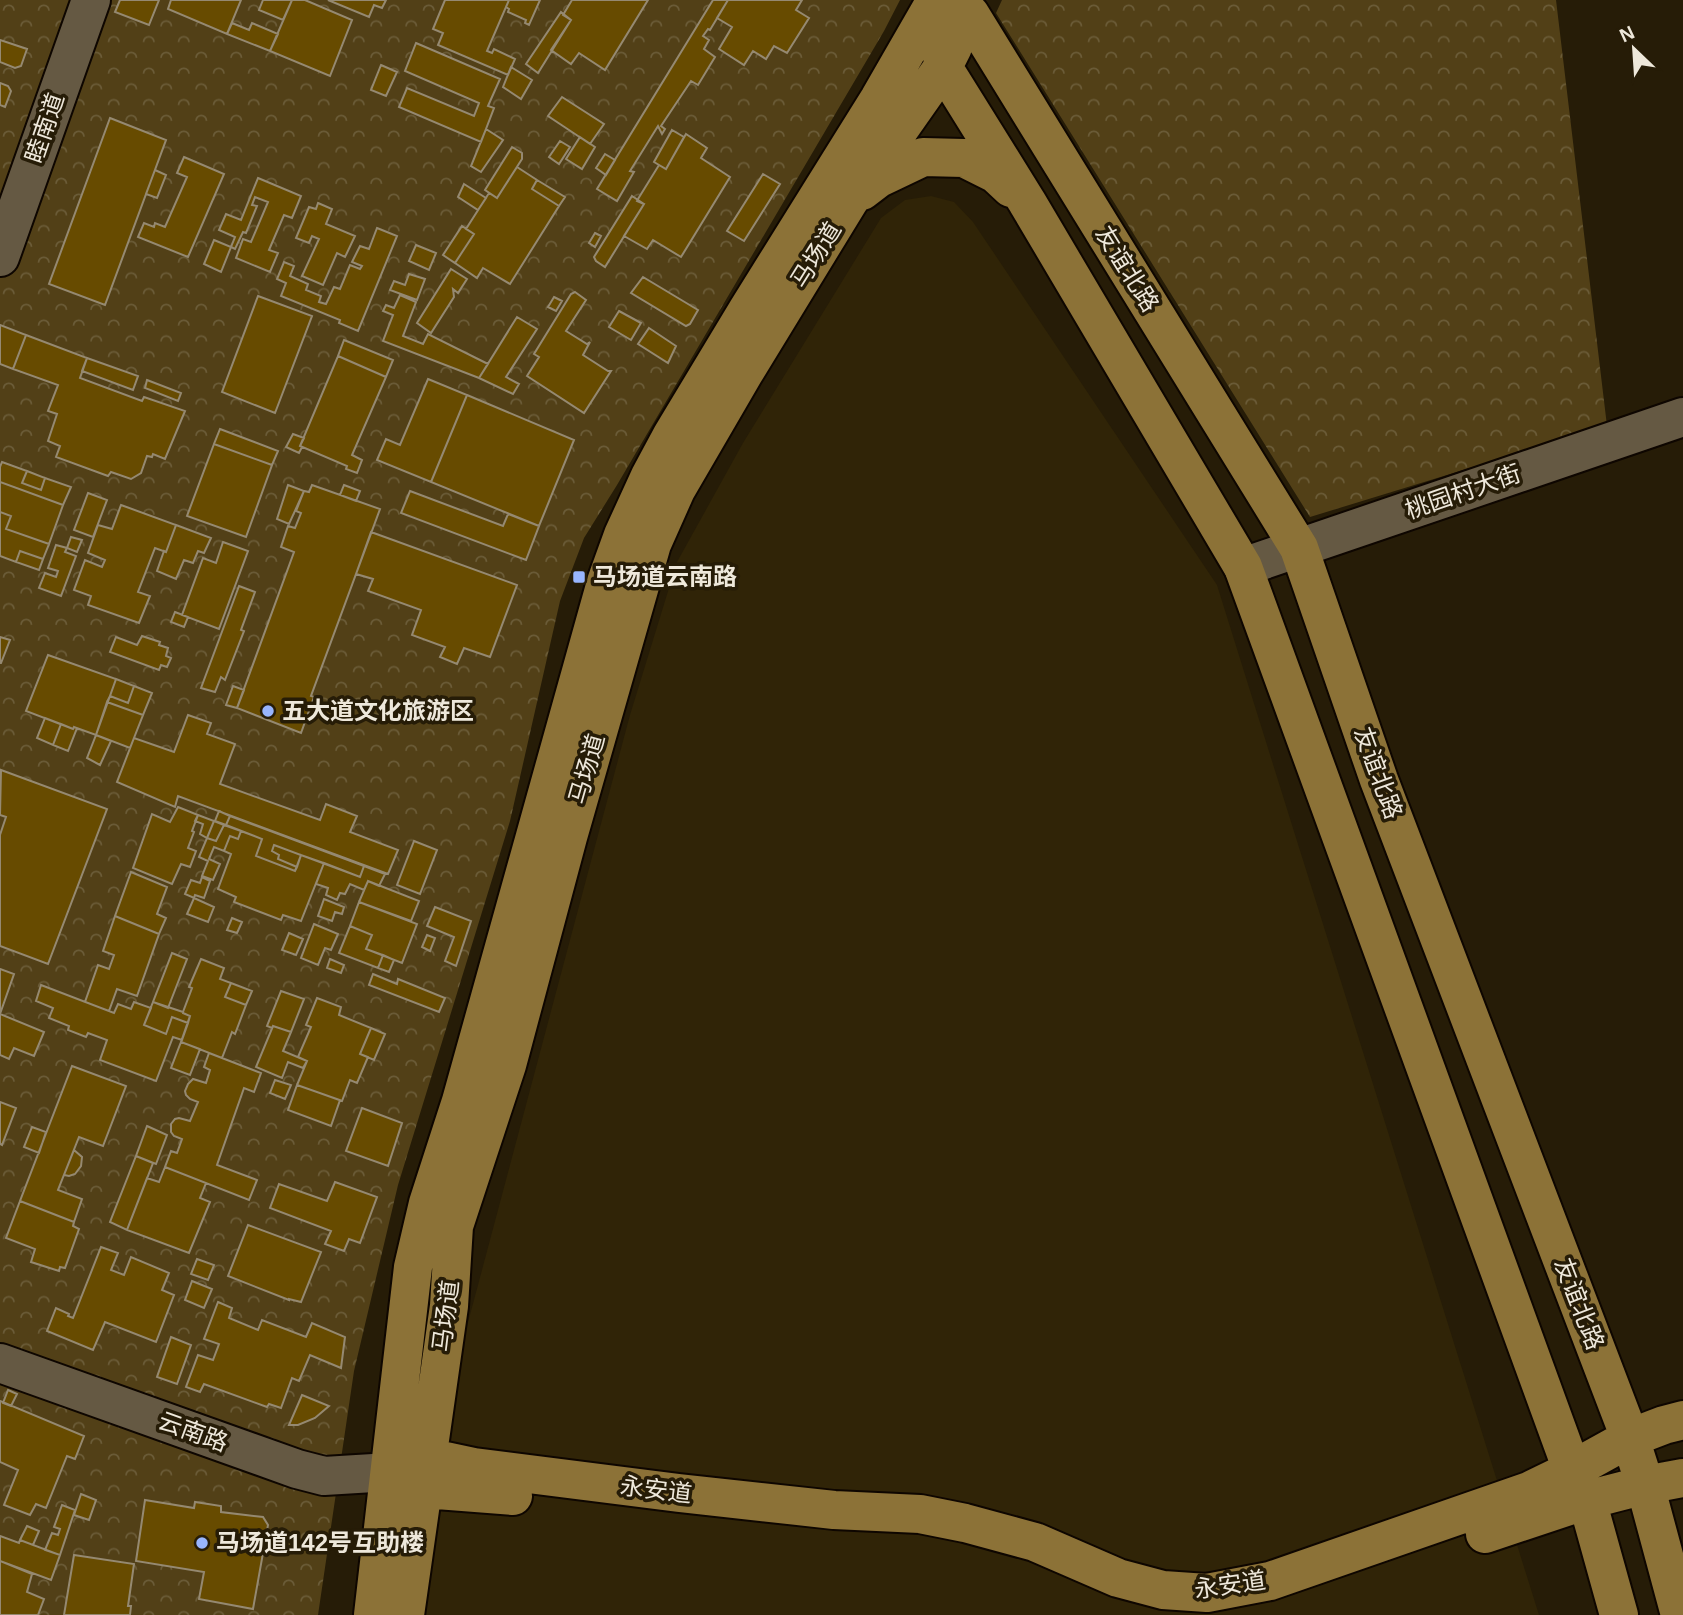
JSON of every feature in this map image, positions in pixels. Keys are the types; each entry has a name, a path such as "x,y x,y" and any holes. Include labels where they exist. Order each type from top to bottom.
{"main road":[{"name":"马场道","path":"405,1615 450,1306 454,1226 507,1065 568,837 652,544 676,490 744,373 849,201 943,66 953,3"},
{"name":"马场道","path":"373,1615 413,1267 428,1203 461,1101 607,582 623,535 672,435 748,309 879,99 953,3"},
{"name":"友谊北路","path":"953,3 1299,548 1379,780 1630,1438 1680,1615"},
{"name":"友谊北路","path":"943,66 1027,202 1243,567 1579,1485 1619,1615"},
{"path":"849,201 879,178 923,157 964,158 996,174 1027,202"},
{"name":"永安道","path":"1219,1615 1286,1601 1579,1485 1630,1438 1683,1420"},
{"name":"永安道","path":"390,1472 426,1473 474,1467 834,1510 920,1514 1035,1542 1118,1578 1163,1590 1207,1594 1270,1581 1529,1491 1579,1485 1645,1485 1683,1478"},
{"name":"永安道","path":"426,1473 555,1500 828,1530 942,1536 1038,1563 1112,1597 1150,1611 1172,1615"}],"street":[{"name":"睦南道","path":"0,257 91,0"},
{"name":"桃园村大街","path":"1243,567 1683,417"},
{"name":"云南路","path":"0,1363 297,1469 324,1476 390,1472"}],"shaded area":[{"path":"931,196 954,202 973,222 1217,585 1539,1615 422,1615 462,1345 630,715 677,562 743,443 881,218 905,200"}],"green space":[{"name":"五大道文化旅游区","path":"0,0 900,0 584,538 560,601 510,821 398,1185 354,1371 318,1615 0,1615"},
{"path":"1002,0 1556,0 1607,426 1310,517 996,13"}],"building":[{"path":"120,0 159,0 149,25 115,12"},
{"path":"171,0 241,0 227,34 168,9"},
{"path":"263,0 292,0 283,20 259,10"},
{"path":"292,0 305,0 352,20 330,76 270,51"},
{"path":"328,0 386,0 382,8 374,5 369,17"},
{"path":"445,0 509,0 487,51 492,53 494,49 515,59 508,75 438,45 443,33 433,29"},
{"path":"509,0 540,0 529,25 525,23 526,20 508,12 506,7"},
{"path":"572,0 648,0 605,70 579,53 571,64 551,50 571,20 563,15"},
{"path":"713,0 728,0 710,30 703,36 709,40 704,49 715,57 698,85 691,81 661,126 665,129 662,134 658,126 630,171 634,172 617,201 597,189"},
{"path":"728,0 802,0 796,10 809,18 787,53 774,46 766,59 753,51 744,65 719,49 732,27 717,18"},
{"path":"561,12 571,20 538,73 526,64"},
{"path":"232,23 249,30 252,23 278,34 270,51 227,34"},
{"path":"0,40 27,49 21,66 15,68 0,62"},
{"path":"416,43 500,79 488,106 494,108 481,142 399,107 407,88 474,116 479,103 405,71"},
{"path":"381,65 397,72 386,96 371,90"},
{"path":"511,67 532,80 521,99 503,87"},
{"path":"0,83 8,86 11,91 5,107 0,105"},
{"path":"562,97 604,124 590,144 548,116"},
{"path":"110,118 166,140 105,305 49,284"},
{"path":"486,129 503,140 481,172 471,166"},
{"path":"672,130 684,137 666,169 654,162"},
{"path":"686,134 707,148 701,158 730,177 681,257 653,240 647,249 624,236 644,204 637,201 638,199 659,165 666,169"},
{"path":"580,137 595,147 582,169 566,159"},
{"path":"560,141 570,147 559,164 549,157"},
{"path":"512,147 522,153 522,159 497,198 485,190"},
{"path":"605,154 615,160 606,175 596,168"},
{"path":"184,157 224,174 188,257 138,237 144,223 165,227 187,177 177,173"},
{"path":"517,167 537,180 532,189 559,206 510,284 483,268 477,278 455,263 474,234 466,229 489,193 497,198"},
{"path":"155,170 166,175 157,198 146,194"},
{"path":"763,174 780,184 744,241 727,231"},
{"path":"258,178 301,196 292,218 284,215 269,250 278,253 270,272 236,258 243,239 251,242 268,202 255,197 252,205 257,206 246,233 243,232 235,249 231,247 235,237 219,230 226,214 241,220"},
{"path":"537,180 565,197 559,206 532,189"},
{"path":"464,184 486,198 478,210 458,197"},
{"path":"632,196 644,204 605,267 594,257"},
{"path":"318,203 332,209 326,224 355,236 345,257 337,253 323,285 302,276 319,239 312,236 309,243 296,238 309,207 316,209"},
{"path":"462,226 474,234 455,263 443,255"},
{"path":"377,228 397,236 358,331 339,323 340,320 281,296 286,283 277,279 284,262 294,266 290,276 308,284 306,290 321,296 319,302 326,304 334,287 340,289 350,265 360,269 362,266 352,262 360,246 369,249"},
{"path":"595,233 601,236 595,247 589,243"},
{"path":"214,240 231,247 221,272 204,264"},
{"path":"416,245 436,253 429,270 409,261"},
{"path":"451,269 467,279 458,293 453,289 454,297 431,333 417,323"},
{"path":"409,274 425,279 417,300 390,290 394,281 405,285"},
{"path":"643,277 698,310 690,324 686,326 631,293"},
{"path":"575,292 586,300 566,331 587,344 590,342 583,355 611,371 584,413 527,376 539,357 534,354 571,294"},
{"path":"400,295 416,302 403,336 423,344 428,334 488,364 479,378 383,341 393,315 383,311 386,305 394,308"},
{"path":"258,296 312,316 275,413 222,392"},
{"path":"554,297 562,301 556,311 548,307"},
{"path":"619,311 641,323 631,340 609,327"},
{"path":"517,317 537,329 506,377 519,384 513,394 479,378"},
{"path":"0,325 26,335 13,369 0,364"},
{"path":"649,328 676,346 668,363 638,344"},
{"path":"26,335 87,358 80,378 142,401 144,397 185,411 165,459 153,454 152,457 147,456 141,473 131,479 111,472 108,476 56,457 60,446 48,441 57,414 48,411 58,385 13,369"},
{"path":"344,340 393,360 386,377 338,356"},
{"path":"338,356 386,377 352,455 362,460 357,473 300,446"},
{"path":"87,358 138,376 133,390 82,371"},
{"path":"428,379 467,395 431,482 377,460 386,439 400,445"},
{"path":"147,380 181,393 178,401 145,388"},
{"path":"467,395 574,440 539,526 431,482"},
{"path":"220,429 278,451 272,465 214,444"},
{"path":"293,434 304,438 299,453 286,447"},
{"path":"214,444 272,465 246,537 187,516"},
{"path":"2,462 27,471 22,483 41,490 45,478 71,487 63,505 0,482"},
{"path":"27,471 45,478 41,490 22,483"},
{"path":"0,482 63,505 49,544 6,529 11,516 0,512"},
{"path":"288,485 304,491 289,524 277,519"},
{"path":"312,485 380,509 311,696 314,697 301,733 237,708 294,552 281,547 288,526 295,528 301,513 296,511 304,491 309,492"},
{"path":"344,485 360,491 356,501 340,495"},
{"path":"410,491 503,526 508,514 539,526 526,560 401,513"},
{"path":"88,493 107,500 93,537 74,530"},
{"path":"121,505 176,525 166,552 155,548 138,592 150,596 139,623 88,605 91,596 74,590 85,560 102,567 105,560 88,553 98,525 112,529"},
{"path":"0,512 11,516 6,529 49,544 43,559 20,551 16,562 0,556"},
{"path":"176,525 211,538 204,553 198,551 193,563 184,560 176,579 157,571"},
{"path":"371,532 517,585 490,657 464,648 457,664 440,657 445,647 412,635 421,610 368,591 373,579 356,574"},
{"path":"71,537 82,540 77,552 67,548"},
{"path":"223,542 248,551 219,629 182,615 203,558 216,563"},
{"path":"56,545 67,548 65,552 76,556 61,596 39,588 45,573 56,577 58,571 48,568"},
{"path":"20,551 43,559 39,570 16,562"},
{"path":"239,586 255,592 241,630 244,631 225,680 221,677 215,692 201,688"},
{"path":"175,612 188,617 184,627 171,622"},
{"path":"142,636 168,648 166,656 171,658 167,667 161,665 159,670 110,652 116,637 137,645"},
{"path":"0,637 10,640 1,663 0,663"},
{"path":"48,655 116,679 96,735 26,711"},
{"path":"116,679 134,686 128,703 110,696"},
{"path":"134,686 152,693 143,715 107,702 110,696 128,703"},
{"path":"233,686 244,690 237,708 226,705"},
{"path":"107,702 143,715 130,748 96,735"},
{"path":"188,715 211,723 207,734 235,744 220,784 320,820 326,804 357,816 350,832 398,850 388,874 178,796 175,807 117,782 134,738 174,752"},
{"path":"45,718 61,724 53,745 37,738"},
{"path":"61,724 77,728 68,751 53,745"},
{"path":"96,735 111,741 100,765 87,758"},
{"path":"1,770 107,809 48,964 0,946 0,835 6,817 0,815"},
{"path":"178,807 198,815 188,848 196,851 190,867 181,864 172,884 133,868 152,814 170,822"},
{"path":"219,811 230,816 226,825 215,821"},
{"path":"198,815 214,821 207,838 200,834 203,824 195,821"},
{"path":"230,816 364,866 360,877 274,845 272,851 279,855 278,859 297,867 295,871 256,856 262,839 226,825"},
{"path":"214,821 224,825 216,841 207,838"},
{"path":"224,825 241,831 238,839 230,836 224,851 214,847 209,859 220,864 213,880 202,876 208,861 199,857 207,838 216,841"},
{"path":"241,831 262,839 256,856 295,871 301,855 324,863 301,921 283,915 281,920 234,902 236,897 218,889 231,854 224,851 230,836 238,839"},
{"path":"414,841 437,850 420,894 397,885"},
{"path":"274,845 301,855 297,867 278,859 279,855 272,851"},
{"path":"324,863 360,877 364,866 385,874 379,886 368,881 364,890 350,884 345,894 340,893 337,900 326,895 328,888 316,884"},
{"path":"131,872 167,887 157,914 166,918 159,934 115,916"},
{"path":"202,877 210,881 204,898 185,894 191,880 200,883"},
{"path":"368,881 419,901 411,921 359,902"},
{"path":"194,898 214,907 208,922 187,914"},
{"path":"324,899 344,907 342,914 335,912 332,921 318,916"},
{"path":"359,902 417,924 402,963 366,949 372,935 350,926"},
{"path":"435,907 471,921 456,966 445,961 454,937 427,926"},
{"path":"115,916 159,934 137,996 117,989 109,1011 85,1002 98,965 109,969 114,955 103,951"},
{"path":"232,918 242,922 237,933 227,930"},
{"path":"314,924 338,934 331,950 325,948 318,965 301,958"},
{"path":"350,926 372,935 366,949 383,955 378,968 339,953"},
{"path":"289,933 303,939 296,955 282,950"},
{"path":"427,935 435,938 430,951 422,947"},
{"path":"172,953 187,959 168,1008 153,1002"},
{"path":"383,955 394,960 389,972 378,968"},
{"path":"201,959 224,968 220,979 231,983 225,997 246,1005 222,1058 181,1042 190,1016 183,1013 192,988 189,987"},
{"path":"330,959 344,965 341,973 327,968"},
{"path":"0,969 14,974 0,1014"},
{"path":"373,974 397,984 398,979 445,998 439,1012 369,985"},
{"path":"231,983 252,991 246,1005 225,997"},
{"path":"41,985 114,1013 118,1004 131,1009 134,1002 151,1008 144,1025 166,1034 172,1017 188,1023 182,1040 173,1037 156,1081 100,1060 107,1040 88,1033 86,1037 49,1018 53,1008 36,1001"},
{"path":"281,991 304,999 291,1032 267,1026"},
{"path":"317,998 341,1007 339,1015 371,1028 360,1054 368,1057 357,1083 350,1080 342,1101 297,1085 307,1061 298,1057 311,1027 306,1025"},
{"path":"153,1002 190,1016 188,1023 172,1017 166,1034 144,1025"},
{"path":"0,1014 44,1032 34,1056 14,1048 9,1059 0,1055"},
{"path":"273,1026 291,1032 283,1051 307,1061 303,1068 288,1062 282,1078 256,1067"},
{"path":"371,1028 385,1034 374,1060 360,1054"},
{"path":"181,1042 200,1049 190,1075 171,1068"},
{"path":"209,1053 261,1073 254,1092 244,1088 217,1165 257,1180 249,1200 165,1167 171,1151 177,1153 182,1139 171,1132 171,1124 179,1118 190,1121 198,1102 190,1099 185,1091 193,1079 206,1083 210,1070 204,1067"},
{"path":"72,1066 126,1086 103,1146 79,1137 58,1190 82,1199 74,1222 20,1201"},
{"path":"275,1080 291,1085 285,1099 270,1093"},
{"path":"297,1085 340,1100 331,1126 288,1110"},
{"path":"0,1102 16,1108 2,1145 0,1144"},
{"path":"362,1108 402,1123 388,1166 346,1151"},
{"path":"147,1126 167,1135 156,1164 136,1156"},
{"path":"32,1127 46,1132 39,1153 24,1147"},
{"path":"74,1150 82,1157 81,1166 75,1174 64,1175"},
{"path":"136,1156 153,1163 127,1230 110,1222"},
{"path":"165,1167 206,1183 200,1198 210,1202 189,1253 127,1230 147,1178 159,1182"},
{"path":"335,1182 377,1197 360,1243 349,1239 344,1251 325,1244 331,1231 270,1208 279,1184 327,1201"},
{"path":"20,1201 74,1222 73,1226 79,1229 65,1268 60,1267 59,1271 31,1262 35,1249 6,1238"},
{"path":"248,1225 321,1252 301,1302 289,1300 228,1276"},
{"path":"101,1247 118,1253 111,1270 124,1275 131,1257 169,1273 162,1290 174,1295 156,1342 105,1322 93,1350 47,1331 56,1308 73,1318"},
{"path":"197,1259 214,1265 208,1280 191,1274"},
{"path":"192,1281 212,1289 204,1308 185,1300"},
{"path":"218,1302 232,1308 229,1318 258,1330 262,1320 306,1337 312,1323 345,1337 341,1368 310,1355 299,1381 292,1378 281,1408 269,1404 267,1407 204,1384 200,1392 186,1387 198,1355 213,1360 219,1344 204,1339"},
{"path":"171,1337 191,1345 177,1384 157,1377"},
{"path":"8,1390 17,1394 11,1406 3,1403"},
{"path":"302,1395 329,1406 315,1418 298,1425 289,1425"},
{"path":"0,1401 84,1436 75,1459 67,1456 46,1508 36,1504 30,1515 4,1505 18,1470 0,1462"},
{"path":"81,1494 96,1500 89,1520 74,1515"},
{"name":"马场道142号互助楼","path":"145,1500 194,1508 195,1502 221,1506 221,1512 263,1517 268,1525 253,1609 199,1599 204,1572 136,1561"},
{"path":"62,1505 75,1510 60,1555 45,1550 52,1533 58,1535 60,1529 54,1527"},
{"path":"27,1526 39,1531 33,1545 20,1540"},
{"path":"0,1536 19,1543 20,1540 60,1555 51,1580 0,1561"},
{"path":"74,1555 134,1564 128,1606 131,1606 130,1615 64,1615"},
{"path":"0,1561 32,1574 27,1592 44,1599 38,1615 0,1615"}],"place":[{"name":"马场道云南路","path":"579,577"},
{"name":"五大道文化旅游区","path":"268,711"},
{"name":"马场道142号互助楼","path":"202,1543"}]}
